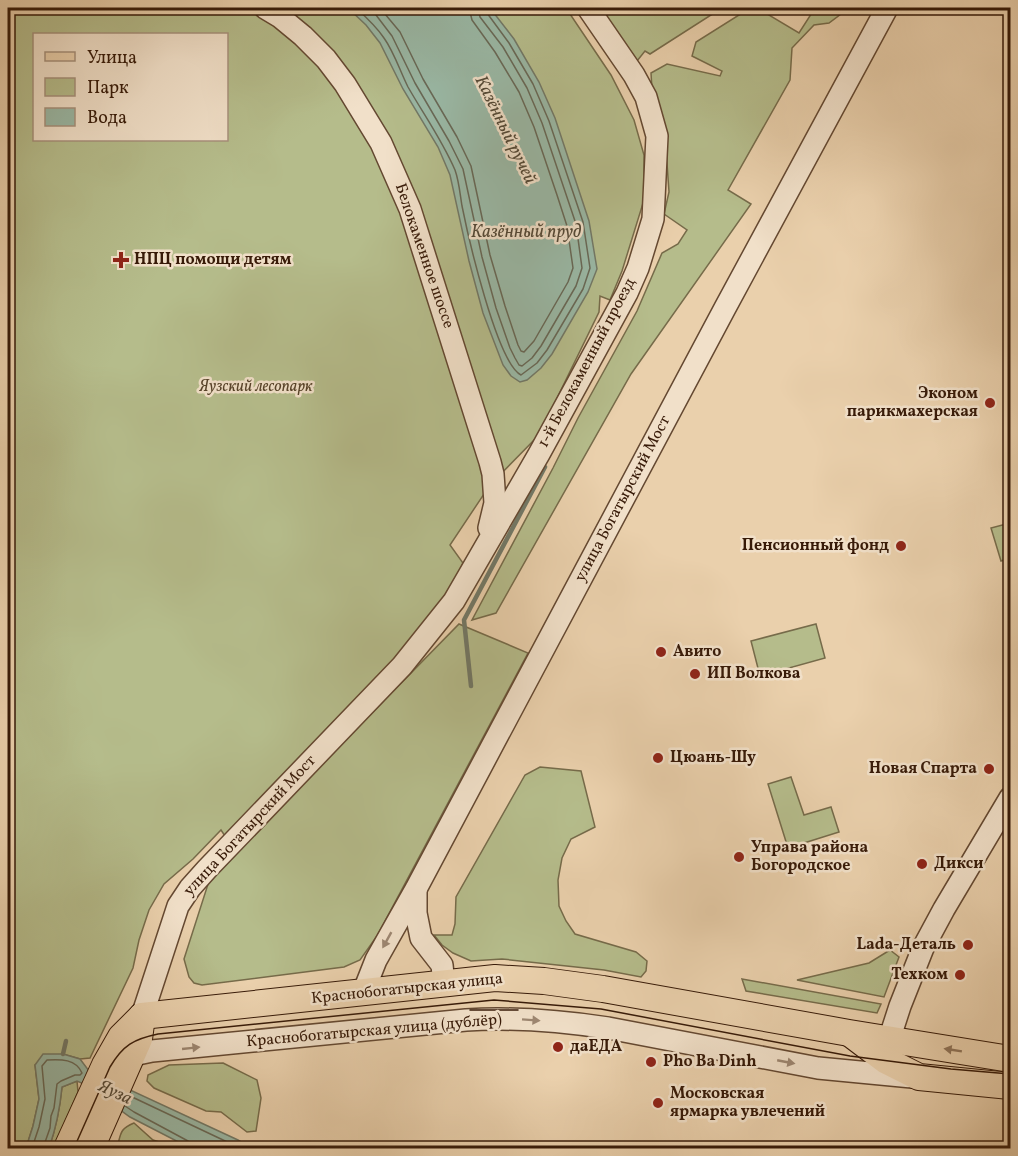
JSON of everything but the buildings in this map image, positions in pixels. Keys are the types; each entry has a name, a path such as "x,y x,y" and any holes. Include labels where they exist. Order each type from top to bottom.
{"main road":[{"name":"Краснобогатырская улица","path":"142,1016 495,978 544,981 634,994 849,1034 887,1050 919,1077 1011,1086"},
{"name":"улица Богатырский Мост","path":"81,1144 119,1060 121,1036 142,1016"},
{"name":"Краснобогатырская улица","path":"887,1050 1011,1059"}],"street":[{"name":"Белокаменное шоссе","path":"265,8 280,16 303,36 326,59 345,84 381,143 410,209 493,474 495,503 485,546"},
{"name":"1-й Белокаменный проезд","path":"485,546 539,454 627,293 638,268 653,219 657,136 651,111 634,75 588,8"},
{"name":"улица Богатырский Мост","path":"363,993 376,960 887,8"},
{"name":"улица Богатырский Мост","path":"142,1016 178,906 190,888 402,666 454,601 485,546"},
{"path":"887,1050 900,1006 923,948 1011,798"},
{"path":"416,889 416,914 421,938 442,965 444,984"},
{"name":"Краснобогатырская улица (дублёр)","path":"119,1060 152,1052 496,1018 578,1023 818,1068 919,1077"}],"green space":[{"name":"Яузский лесопарк","path":"8,8 566,8 611,75 634,120 644,155 644,200 622,271 610,300 600,296 599,312 539,435 490,485 450,545 463,563 448,599 391,666 225,836 221,830 164,884 149,910 133,968 90,1058 80,1059 63,1054 35,1065 39,1099 26,1148 8,1148"},
{"path":"597,8 722,8 650,54 645,51 637,61 629,55"},
{"path":"750,8 757,8 799,33 815,8 846,8 829,23 814,25 792,48 790,80 728,190 751,204 631,374 496,613 472,620 637,311 662,253 678,244 687,230 664,214 669,192 664,121 652,89 651,73 667,64 720,76 722,71 692,56 696,42"},
{"path":"1010,523 1010,558 1001,561 991,528"},
{"path":"459,624 528,653 377,936 360,960 344,967 202,985 194,983 189,977 184,959 209,881"},
{"path":"816,624 825,658 760,676 751,641"},
{"path":"540,767 581,771 595,827 571,839 562,858 558,880 559,906 566,921 575,934 636,952 647,961 646,971 641,977 604,970 502,959 471,961 453,953 434,935 452,935 455,924 456,897 525,775"},
{"path":"791,777 804,815 831,807 839,832 788,848 768,784"},
{"path":"890,950 899,957 884,997 797,980 869,963"},
{"path":"742,979 881,1004 877,1013 746,991"},
{"path":"223,1063 257,1080 261,1098 256,1131 247,1132 221,1112 206,1111 154,1088 147,1081 148,1075 169,1065"},
{"path":"77,1081 78,1092 54,1148 49,1148 62,1087"},
{"path":"134,1123 153,1140 178,1148 117,1148 123,1130"}],"water":[{"name":"Казённый пруд","path":"348,8 490,8 514,39 539,82 555,118 589,221 597,269 588,292 552,354 527,380 520,382 511,376 503,365 483,313 450,175 438,147 403,89 380,43 366,25"},
{"name":"Яуза","path":"43,1054 63,1054 80,1059 89,1071 251,1148 190,1148 130,1117 77,1081 62,1087 49,1148 26,1148 39,1099 35,1065"}],"waterway":[{"name":"Казённый ручей","path":"471,686 464,620 545,467"},
{"path":"63,1054 66,1041"}],"tram line":[{"path":"74,1148 110,1067 125,1048 142,1038 158,1034 494,1000 601,1009 850,1056 1010,1074"},
{"path":"470,1010 518,1010"}],"place":[{"name":"НПЦ помощи детям","path":"121,260"},
{"name":"Эконом парикмахерская","path":"990,403"},
{"name":"Пенсионный фонд","path":"901,546"},
{"name":"Авито","path":"661,652"},
{"name":"ИП Волкова","path":"695,674"},
{"name":"Цюань-Шу","path":"658,758"},
{"name":"Новая Спарта","path":"989,769"},
{"name":"Управа района Богородское","path":"739,857"},
{"name":"Дикси","path":"922,864"},
{"name":"Lada-Деталь","path":"968,945"},
{"name":"Техком","path":"960,975"},
{"name":"даЕДА","path":"558,1047"},
{"name":"Pho Ba Dinh","path":"651,1062"},
{"name":"Московская ярмарка увлечений","path":"658,1103"}]}
